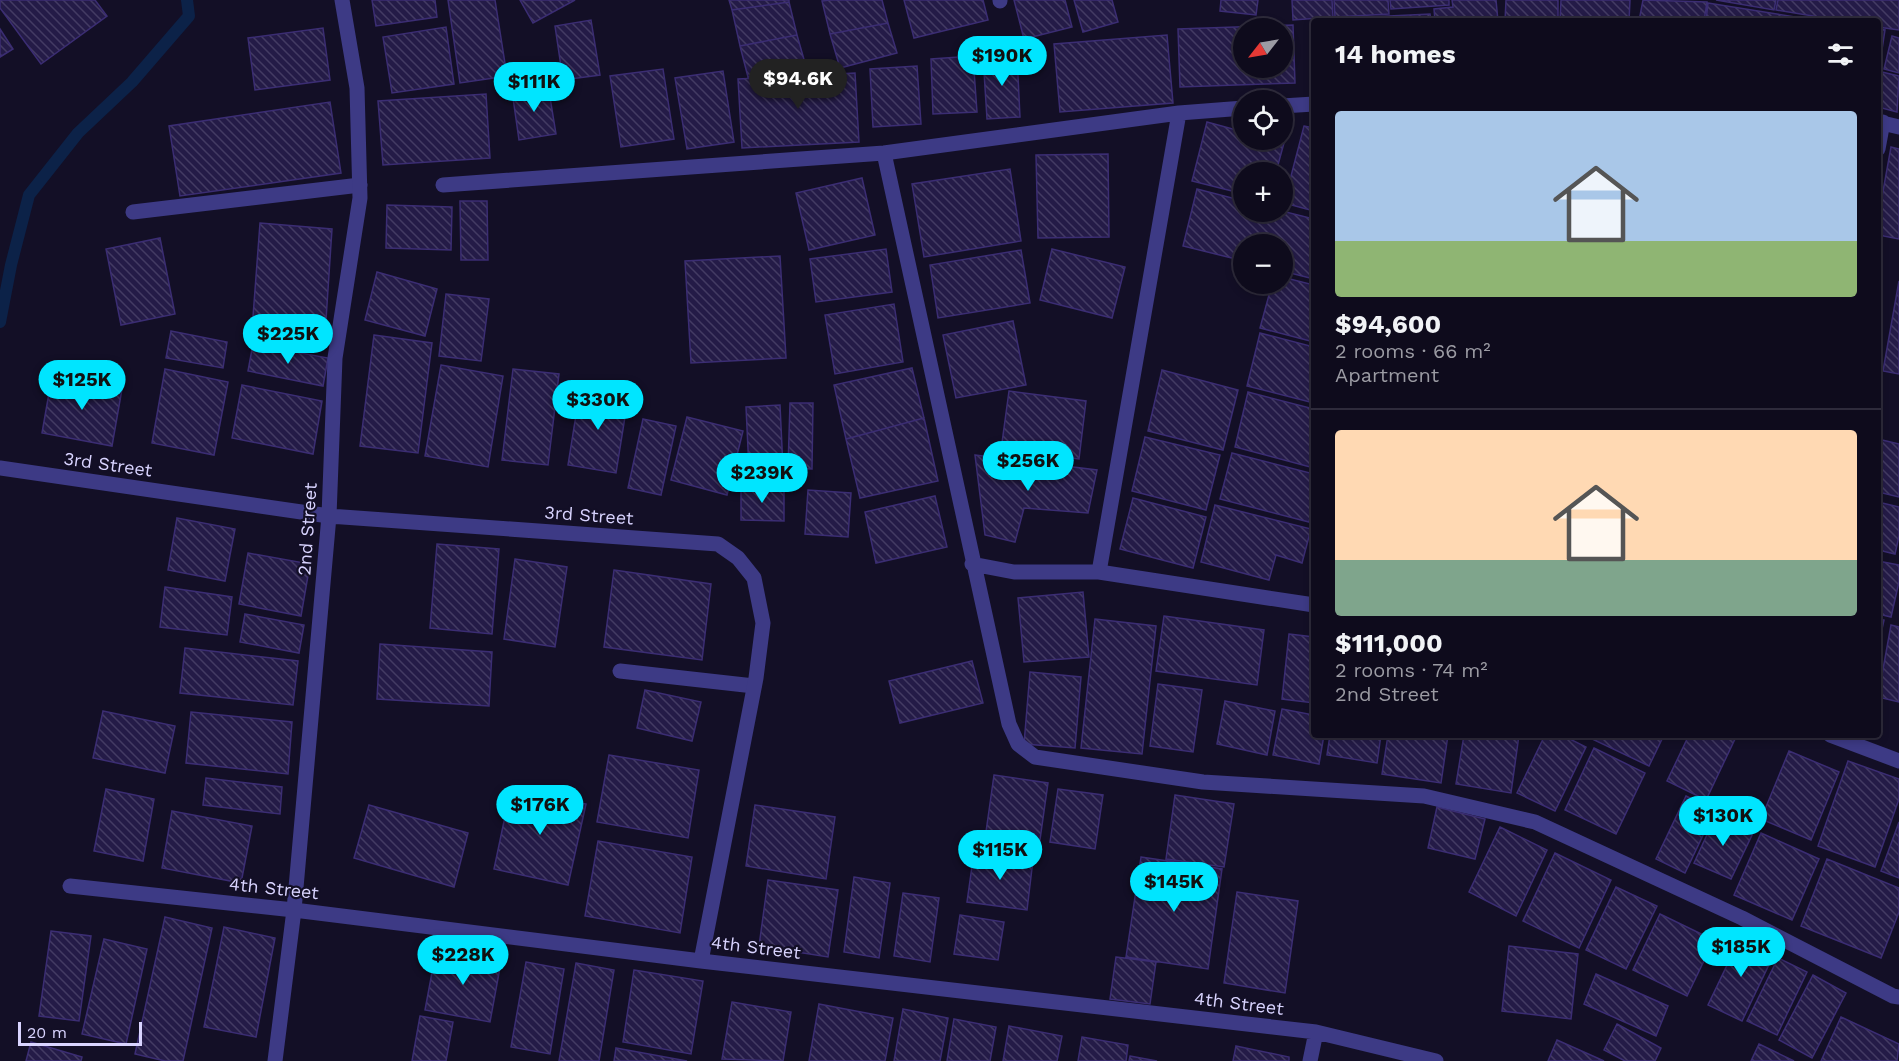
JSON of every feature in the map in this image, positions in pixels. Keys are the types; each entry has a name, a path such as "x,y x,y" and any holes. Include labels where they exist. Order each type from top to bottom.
{"street":[{"name":"2nd Street","path":"275,1061 294,910 329,516 335,358 360,185 357,88 342,0"},
{"path":"1293,105 1311,104"},
{"path":"442,185 884,153 1179,112 1233,109"},
{"path":"1099,572 1179,112"},
{"path":"1881,122 1899,127"},
{"path":"884,153 972,564 1009,724 1018,744 1035,757 1203,782 1424,796 1535,822 1742,918 1893,996 1899,997"},
{"path":"133,212 360,185"},
{"name":"3rd Street","path":"0,468 329,516 718,544 738,558 754,578 763,623 754,686 701,961"},
{"path":"972,564 1014,572 1099,572 1311,605"},
{"path":"620,671 754,686"},
{"path":"1838,738 1899,761"},
{"name":"4th Street","path":"70,886 294,910 701,961 1316,1032 1436,1061"},
{"path":"1310,1061 1316,1032"}],"building":[{"path":"0,0 95,0 107,16 41,64 0,8"},
{"path":"372,0 435,0 437,17 376,26"},
{"path":"448,0 495,0 507,76 460,83"},
{"path":"520,0 575,0 533,23"},
{"path":"729,0 789,0 789,2 732,10"},
{"path":"882,0 888,23 830,34 822,1"},
{"path":"904,0 983,0 988,20 914,38"},
{"path":"1014,0 1065,0 1072,27 1024,39"},
{"path":"1074,0 1112,0 1118,22 1083,32"},
{"path":"1221,0 1258,0 1256,15 1220,11"},
{"path":"1292,0 1332,0 1333,17 1293,20"},
{"path":"1334,0 1388,0 1389,14 1335,17"},
{"path":"1390,0 1449,0 1449,5 1391,9"},
{"path":"1452,0 1496,0 1498,18 1435,18 1434,9 1453,7"},
{"path":"1506,0 1558,0 1558,18 1505,18"},
{"path":"1561,0 1630,0 1629,18 1560,18"},
{"path":"1643,0 1707,2 1704,18 1640,18"},
{"path":"1716,0 1776,0 1774,10"},
{"path":"1778,0 1899,0 1899,30 1881,27 1881,18 1825,18 1776,10"},
{"path":"789,2 797,35 740,46 732,10"},
{"path":"1708,3 1801,18 1706,18"},
{"path":"1430,14 1431,18 1369,18"},
{"path":"591,20 600,75 563,80 555,26"},
{"path":"888,23 897,53 840,68 830,34"},
{"path":"1293,25 1295,83 1180,87 1178,29 1233,27 1233,78 1293,78"},
{"path":"446,27 454,84 392,93 383,37"},
{"path":"323,28 330,80 255,90 248,38"},
{"path":"0,29 13,49 0,57"},
{"path":"1881,29 1885,30 1881,56"},
{"path":"797,35 805,63 748,77 740,46"},
{"path":"1167,35 1173,103 1060,112 1054,44"},
{"path":"1892,36 1899,38 1899,73 1884,69"},
{"path":"1017,55 1020,117 987,119 983,56"},
{"path":"973,56 977,112 933,114 931,59"},
{"path":"917,66 921,124 873,127 870,69"},
{"path":"663,69 674,139 621,147 610,76"},
{"path":"723,71 734,142 687,149 675,78"},
{"path":"1882,72 1899,76 1897,112 1881,108"},
{"path":"855,73 859,142 742,148 738,79"},
{"path":"548,85 556,134 519,140 512,91"},
{"path":"486,94 490,158 383,165 378,101"},
{"path":"330,102 341,173 180,196 169,126"},
{"path":"1207,122 1233,129 1233,150 1282,150 1279,162 1233,162 1233,191 1192,181"},
{"path":"1304,126 1311,127 1311,210 1293,205 1293,168"},
{"path":"1891,147 1899,149 1899,239 1881,236 1881,202"},
{"path":"1108,154 1109,237 1038,238 1036,155"},
{"path":"1010,169 1021,241 924,257 912,184"},
{"path":"862,178 875,235 809,250 796,193"},
{"path":"1197,189 1233,198 1233,222 1293,222 1293,214 1311,218 1311,278 1293,274 1293,234 1233,234 1233,258 1183,246"},
{"path":"460,201 487,201 488,260 461,260"},
{"path":"387,205 452,207 451,250 386,248"},
{"path":"260,223 332,229 325,335 252,330"},
{"path":"160,238 175,314 121,325 106,249"},
{"path":"886,249 892,292 816,302 810,259"},
{"path":"1052,249 1125,267 1112,318 1040,300"},
{"path":"1021,250 1030,303 938,318 930,265"},
{"path":"780,256 786,358 691,363 685,261"},
{"path":"377,272 437,289 425,336 365,320"},
{"path":"1293,280 1311,284 1311,341 1260,328 1269,294 1293,294"},
{"path":"1899,281 1899,374 1883,371"},
{"path":"446,294 489,299 481,361 439,356"},
{"path":"894,304 903,362 835,374 825,315"},
{"path":"1013,321 1026,385 956,398 943,335"},
{"path":"171,331 227,342 223,368 166,358"},
{"path":"1260,333 1311,346 1311,402 1247,386"},
{"path":"374,335 432,343 418,453 360,446"},
{"path":"253,344 328,358 323,386 248,371"},
{"path":"441,365 503,376 488,467 425,456"},
{"path":"912,368 924,418 846,439 834,385"},
{"path":"165,369 228,382 214,455 152,443"},
{"path":"513,369 559,374 548,465 502,460"},
{"path":"1162,370 1238,390 1223,450 1148,431"},
{"path":"52,376 122,389 112,446 42,433"},
{"path":"242,385 322,401 313,454 232,438"},
{"path":"580,390 628,398 616,473 568,465"},
{"path":"1009,391 1086,401 1079,459 1001,450"},
{"path":"1248,392 1311,408 1311,467 1235,447"},
{"path":"790,403 813,403 812,469 788,468"},
{"path":"780,405 783,468 749,470 746,407"},
{"path":"687,417 743,431 727,495 671,480"},
{"path":"924,418 938,481 860,498 846,439"},
{"path":"643,419 676,426 661,495 628,488"},
{"path":"1145,437 1220,455 1206,510 1132,491"},
{"path":"1881,440 1899,444 1899,497 1881,493"},
{"path":"1232,453 1311,473 1309,522 1220,499"},
{"path":"975,455 1097,470 1088,513 1024,508 1015,542 985,535"},
{"path":"741,487 784,488 784,521 741,520"},
{"path":"808,490 851,493 848,537 805,534"},
{"path":"935,496 947,547 876,563 865,512"},
{"path":"1133,498 1206,517 1193,568 1120,549"},
{"path":"1881,503 1899,507 1899,536 1895,554 1881,551"},
{"path":"1215,505 1311,529 1302,563 1276,555 1269,580 1201,562"},
{"path":"177,518 235,529 225,581 168,570"},
{"path":"437,544 499,549 492,634 430,628"},
{"path":"248,553 310,564 301,616 239,604"},
{"path":"515,559 567,567 555,647 504,639"},
{"path":"1881,562 1899,565 1899,582 1891,617 1881,615"},
{"path":"614,570 711,584 702,660 604,647"},
{"path":"165,587 232,597 227,635 160,627"},
{"path":"1083,592 1089,657 1024,662 1018,598"},
{"path":"245,614 304,625 299,653 240,642"},
{"path":"1164,616 1264,630 1257,685 1156,671"},
{"path":"1095,619 1156,626 1142,754 1081,748"},
{"path":"1891,625 1899,627 1899,702 1881,698 1881,680"},
{"path":"1289,634 1311,637 1311,703 1282,699"},
{"path":"380,644 492,652 489,706 377,699"},
{"path":"185,648 298,661 293,705 180,693"},
{"path":"972,661 983,703 900,723 889,681"},
{"path":"1030,672 1081,677 1075,748 1024,744"},
{"path":"1158,684 1202,690 1193,752 1150,746"},
{"path":"645,690 701,702 692,741 637,728"},
{"path":"1225,701 1275,711 1267,755 1217,744"},
{"path":"1282,709 1311,714 1311,738 1323,738 1319,764 1273,755"},
{"path":"103,711 175,726 165,773 93,758"},
{"path":"191,712 292,722 288,774 186,763"},
{"path":"1330,738 1381,738 1377,763 1327,755"},
{"path":"1388,738 1448,738 1441,783 1382,774"},
{"path":"1464,738 1519,738 1511,793 1456,784"},
{"path":"1544,738 1568,738 1586,747 1555,811 1517,793"},
{"path":"1592,738 1663,738 1649,766"},
{"path":"1688,738 1736,738 1706,800 1667,781"},
{"path":"1594,748 1645,773 1616,834 1565,810"},
{"path":"1789,751 1839,772 1811,840 1761,819"},
{"path":"609,755 699,770 688,838 597,822"},
{"path":"1848,761 1899,779 1899,799 1875,867 1818,846"},
{"path":"994,775 1048,783 1038,854 984,846"},
{"path":"206,778 282,787 280,814 203,805"},
{"path":"511,788 586,804 568,885 494,869"},
{"path":"106,789 154,799 143,861 94,851"},
{"path":"1058,789 1103,795 1095,849 1050,842"},
{"path":"1175,795 1234,804 1224,867 1166,859"},
{"path":"1686,796 1715,810 1685,873 1656,859"},
{"path":"369,805 468,833 454,887 354,858"},
{"path":"755,805 835,817 826,879 746,866"},
{"path":"1437,807 1485,819 1475,859 1428,848"},
{"path":"172,811 252,826 241,883 162,868"},
{"path":"1716,815 1753,833 1731,879 1694,863"},
{"path":"1899,822 1899,878 1881,871"},
{"path":"1500,827 1547,850 1516,916 1469,892"},
{"path":"1761,833 1819,859 1792,920 1734,895"},
{"path":"598,841 692,857 680,933 585,916"},
{"path":"974,852 1033,860 1027,910 967,902"},
{"path":"1555,853 1611,880 1579,948 1523,921"},
{"path":"1141,857 1222,869 1208,969 1126,957"},
{"path":"1827,859 1899,888 1899,912 1881,958 1801,926"},
{"path":"854,877 890,883 879,958 844,952"},
{"path":"768,880 838,890 828,957 759,946"},
{"path":"1616,887 1657,906 1626,969 1586,950"},
{"path":"1237,892 1298,901 1285,993 1224,983"},
{"path":"903,893 939,898 930,962 894,956"},
{"path":"1660,914 1714,940 1687,996 1633,970"},
{"path":"960,915 1004,922 998,960 954,954"},
{"path":"165,917 212,928 183,1061 165,1061 135,1054"},
{"path":"224,927 275,938 256,1037 204,1027"},
{"path":"51,931 91,936 79,1021 39,1016"},
{"path":"1741,936 1775,952 1742,1021 1708,1005"},
{"path":"104,939 147,949 126,1044 82,1034"},
{"path":"1509,946 1578,954 1571,1019 1502,1011"},
{"path":"436,951 501,962 490,1022 425,1010"},
{"path":"1116,957 1156,962 1150,1004 1110,999"},
{"path":"1778,958 1807,972 1777,1035 1747,1021"},
{"path":"526,962 564,969 550,1054 511,1047"},
{"path":"576,963 614,970 599,1061 559,1061"},
{"path":"634,970 703,981 691,1054 623,1042"},
{"path":"1596,974 1668,1006 1656,1036 1584,1004"},
{"path":"1813,975 1846,993 1812,1058 1779,1040"},
{"path":"732,1002 791,1012 783,1061 722,1059"},
{"path":"819,1004 893,1018 885,1061 809,1061"},
{"path":"903,1009 948,1018 940,1061 894,1061"},
{"path":"420,1016 453,1022 446,1061 412,1061"},
{"path":"1841,1017 1899,1044 1897,1061 1821,1061"},
{"path":"954,1019 996,1027 990,1061 947,1061"},
{"path":"1617,1024 1661,1048 1655,1061 1625,1061 1604,1050"},
{"path":"1009,1026 1062,1036 1057,1061 1003,1061"},
{"path":"1082,1037 1128,1045 1126,1061 1078,1061"},
{"path":"1557,1040 1604,1061 1548,1061"},
{"path":"31,1042 82,1057 81,1061 26,1061"},
{"path":"1759,1044 1794,1061 1751,1061"},
{"path":"1236,1046 1289,1057 1289,1061 1233,1061"},
{"path":"616,1048 687,1061 614,1061"},
{"path":"1130,1056 1157,1061 1129,1061"}],"waterway":[{"path":"0,322 11,265 29,195 78,133 132,82 189,16 187,0"}]}
